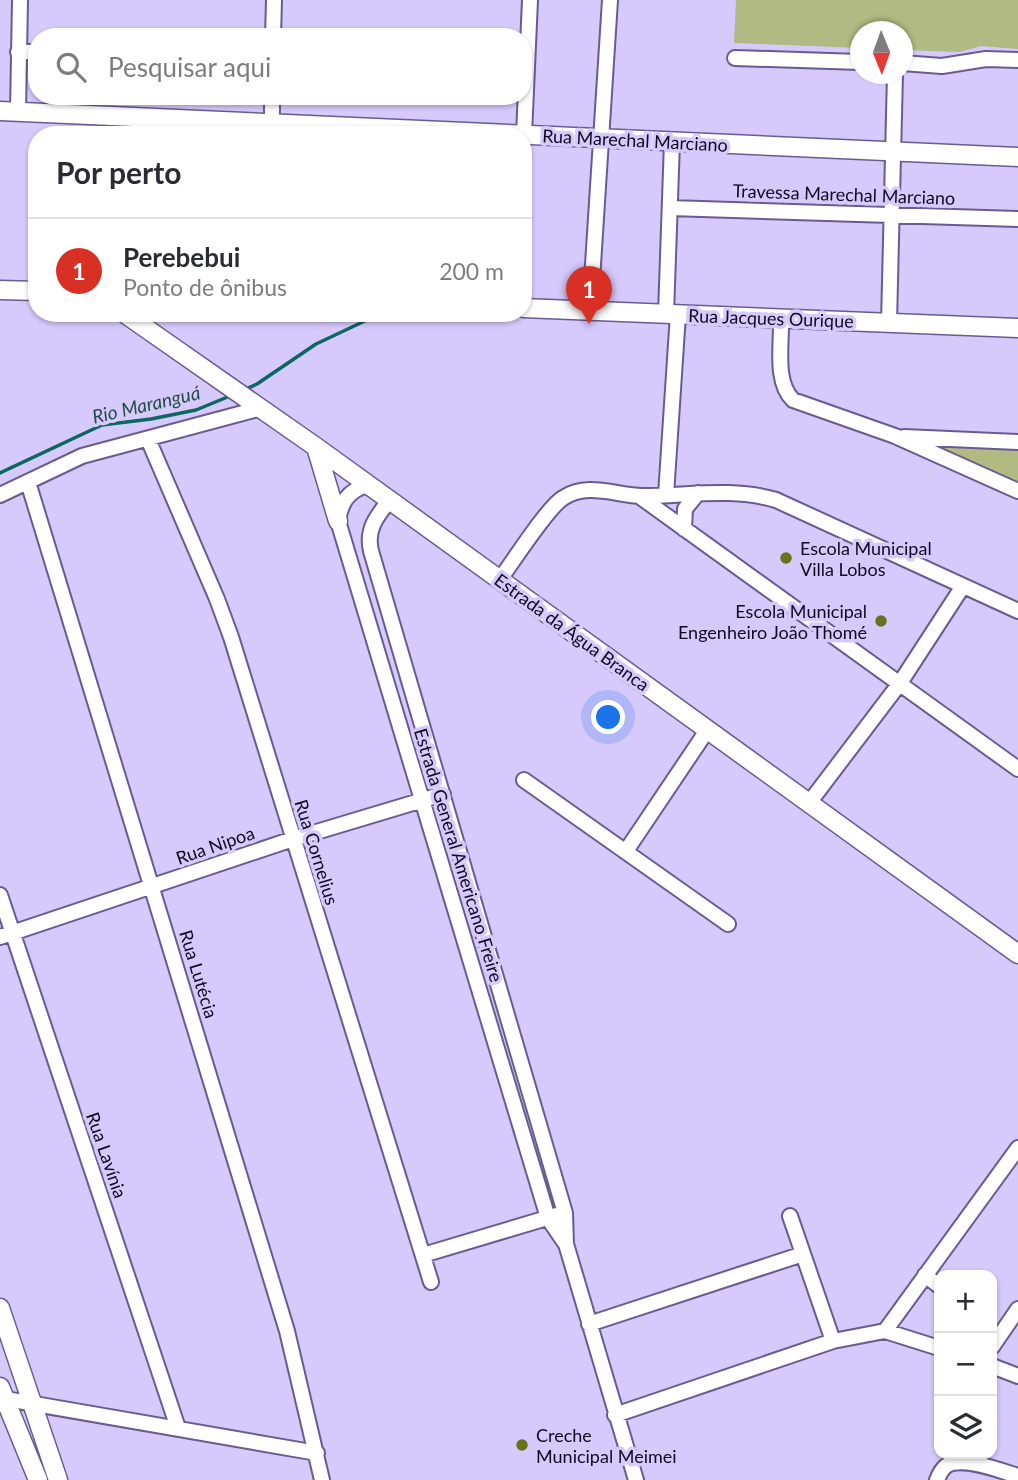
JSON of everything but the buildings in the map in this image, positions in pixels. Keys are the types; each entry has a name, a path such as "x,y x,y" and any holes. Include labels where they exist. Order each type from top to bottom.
{"main road":[{"name":"Rua Marechal Marciano","path":"9,111 228,126"},
{"name":"Rua Marechal Marciano","path":"532,135 1018,157"},
{"path":"0,290 28,291"},
{"name":"Rua Jacques Ourique","path":"532,308 1018,328"},
{"name":"Estrada da Água Branca","path":"146,322 212,376 316,447 1018,953"},
{"path":"316,447 338,521"},
{"path":"0,1308 58,1480"},
{"path":"1,1394 35,1476"}],"street":[{"path":"9,111 18,52 20,0"},
{"path":"274,0 274,28"},
{"path":"528,28 530,0"},
{"path":"590,311 610,0"},
{"path":"18,52 28,52"},
{"path":"735,58 850,62"},
{"path":"913,63 955,65 986,59 1018,60"},
{"path":"889,323 895,84"},
{"path":"272,105 272,126"},
{"path":"524,105 524,126"},
{"path":"666,495 672,314 672,142"},
{"name":"Travessa Marechal Marciano","path":"670,208 1018,219"},
{"path":"781,318 782,371 786,393 802,405 895,436 1018,491"},
{"path":"0,495 82,456 148,439 254,405"},
{"path":"895,436 1018,442"},
{"name":"Rua Cornelius","path":"148,439 231,637 431,1282"},
{"name":"Rua Lutécia","path":"28,482 287,1331 323,1480"},
{"path":"338,521 345,499 353,491 367,485"},
{"path":"500,579 561,499 579,491 600,489 639,496 698,493 757,495 776,500 1018,611"},
{"path":"684,529 685,509 698,493"},
{"path":"639,496 1018,769"},
{"name":"Estrada General Americano Freire","path":"389,501 373,523 369,544 565,1213 566,1244 636,1480"},
{"name":"Estrada General Americano Freire","path":"338,521 548,1218 566,1244"},
{"path":"810,803 900,683 963,586"},
{"path":"626,851 708,729"},
{"path":"524,780 728,924"},
{"name":"Rua Nipoa","path":"6,935 293,839 443,794"},
{"name":"Rua Lavínia","path":"0,895 6,935 178,1428"},
{"path":"885,1331 1018,1148"},
{"path":"423,1255 565,1213"},
{"path":"790,1216 833,1341"},
{"path":"589,1324 803,1254"},
{"path":"925,1275 934,1282"},
{"path":"997,1328 1018,1309"},
{"path":"615,1415 833,1341 885,1331 934,1346"},
{"path":"997,1368 1018,1376"},
{"path":"1,1394 32,1403 317,1453"},
{"path":"937,1480 944,1467 955,1462 967,1462 1018,1476"}],"green space":[{"path":"736,0 1018,0 1018,49 981,46 960,52 913,50 913,21 850,21 850,48 734,43"},
{"path":"895,436 1018,442 1018,491"}],"waterway":[{"name":"Rio Maranguá","path":"244,390 316,344 363,322"},
{"name":"Rio Maranguá","path":"0,473 102,425 196,410 230,396"}],"place":[{"name":"Perebebui","path":"589,324"},
{"name":"Escola Municipal Villa Lobos","path":"786,558"},
{"name":"Escola Municipal Engenheiro João Thomé","path":"881,621"},
{"name":"Creche Municipal Meimei","path":"522,1445"}]}
